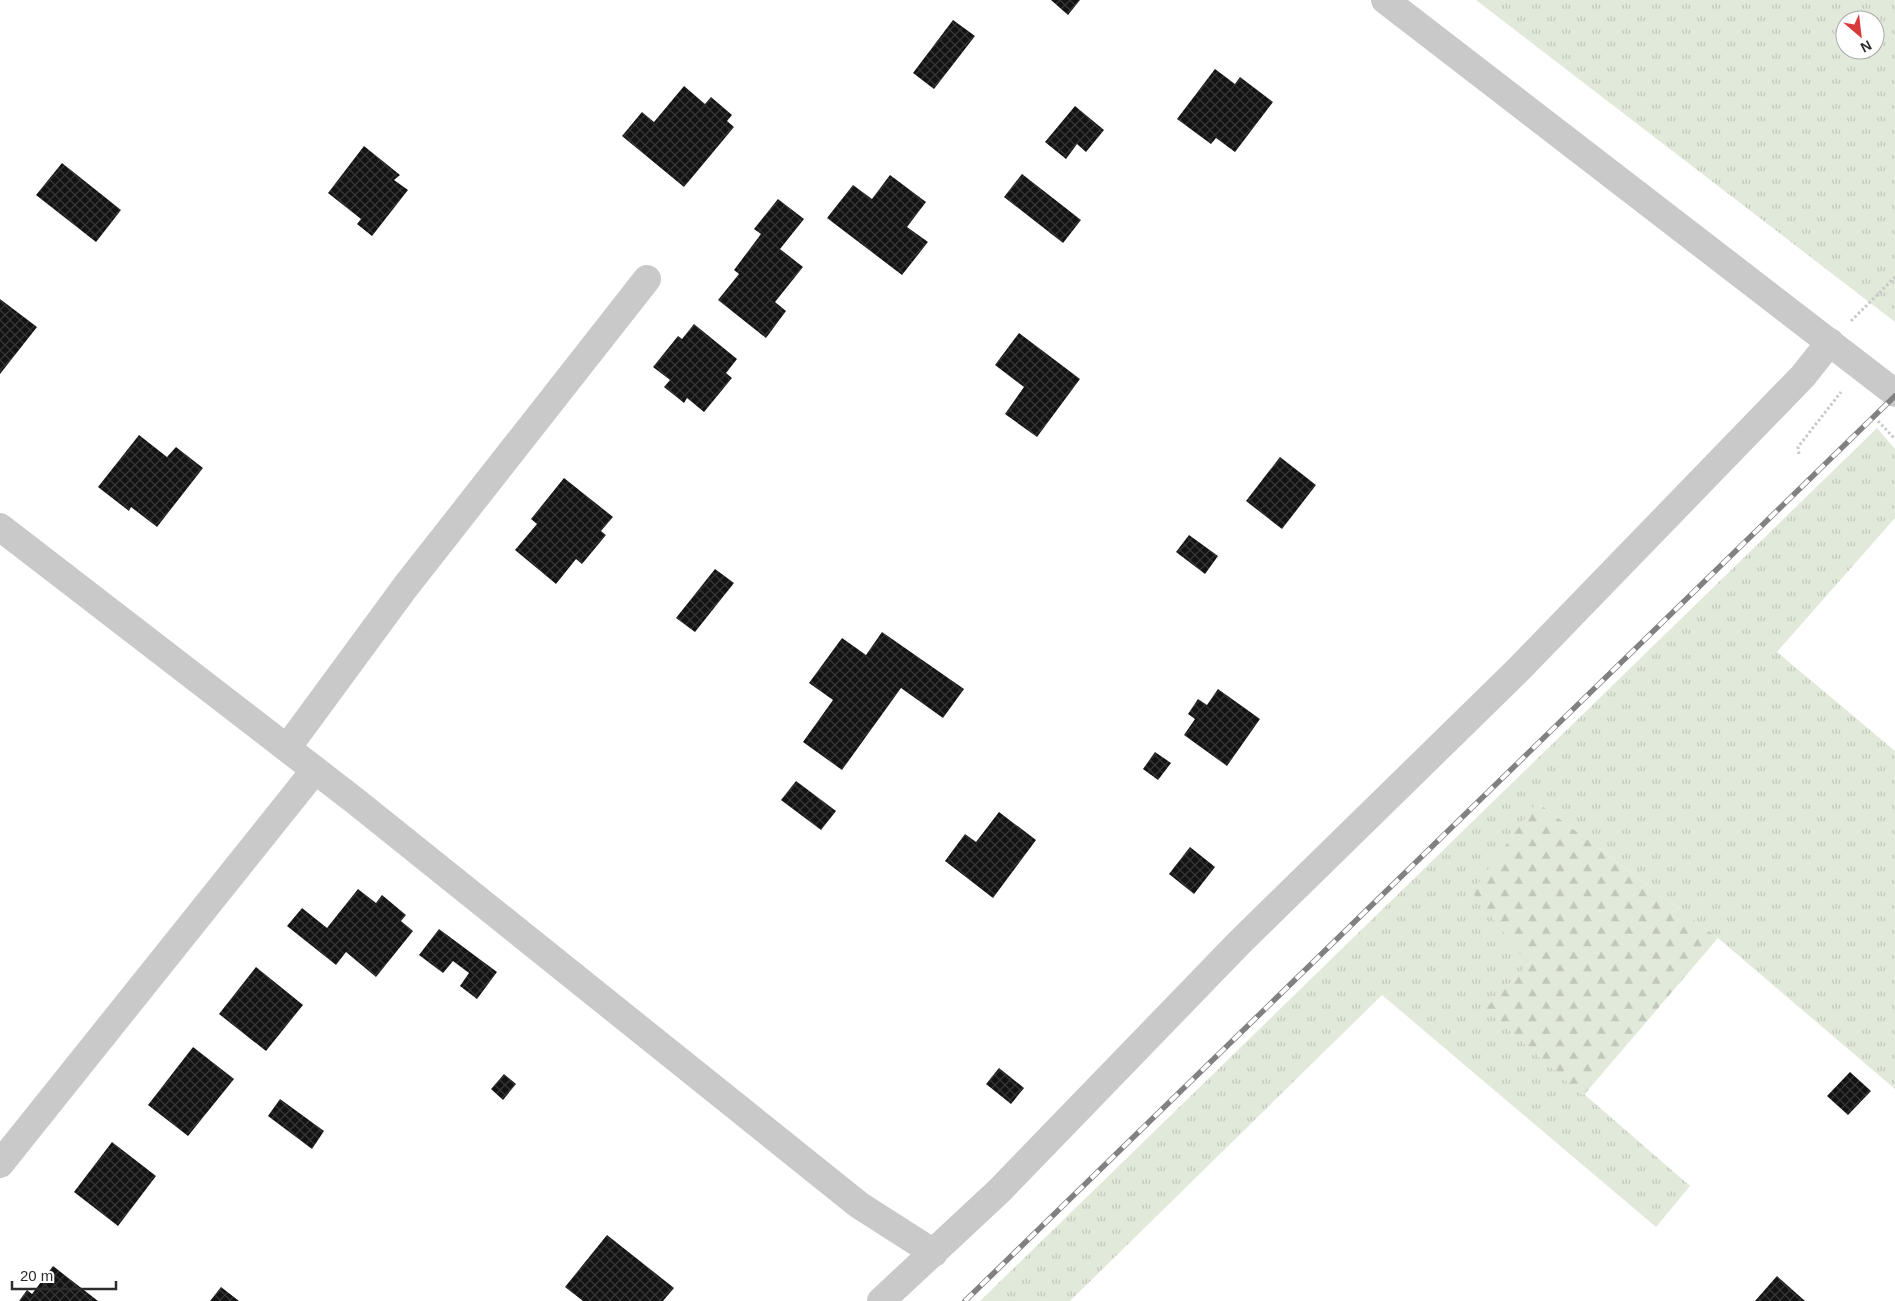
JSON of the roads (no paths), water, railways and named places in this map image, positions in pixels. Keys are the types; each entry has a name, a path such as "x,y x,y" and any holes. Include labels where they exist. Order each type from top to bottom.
{"street":[{"path":"1385,0 1895,393"},
{"path":"287,748 406,586 647,279"},
{"path":"881,1301 999,1191 1240,942 1518,670 1803,376 1830,342"},
{"path":"0,527 315,770 608,1001 860,1205 934,1253"},
{"path":"0,1164 315,770"}],"railway":[{"path":"965,1301 1895,396"}]}
